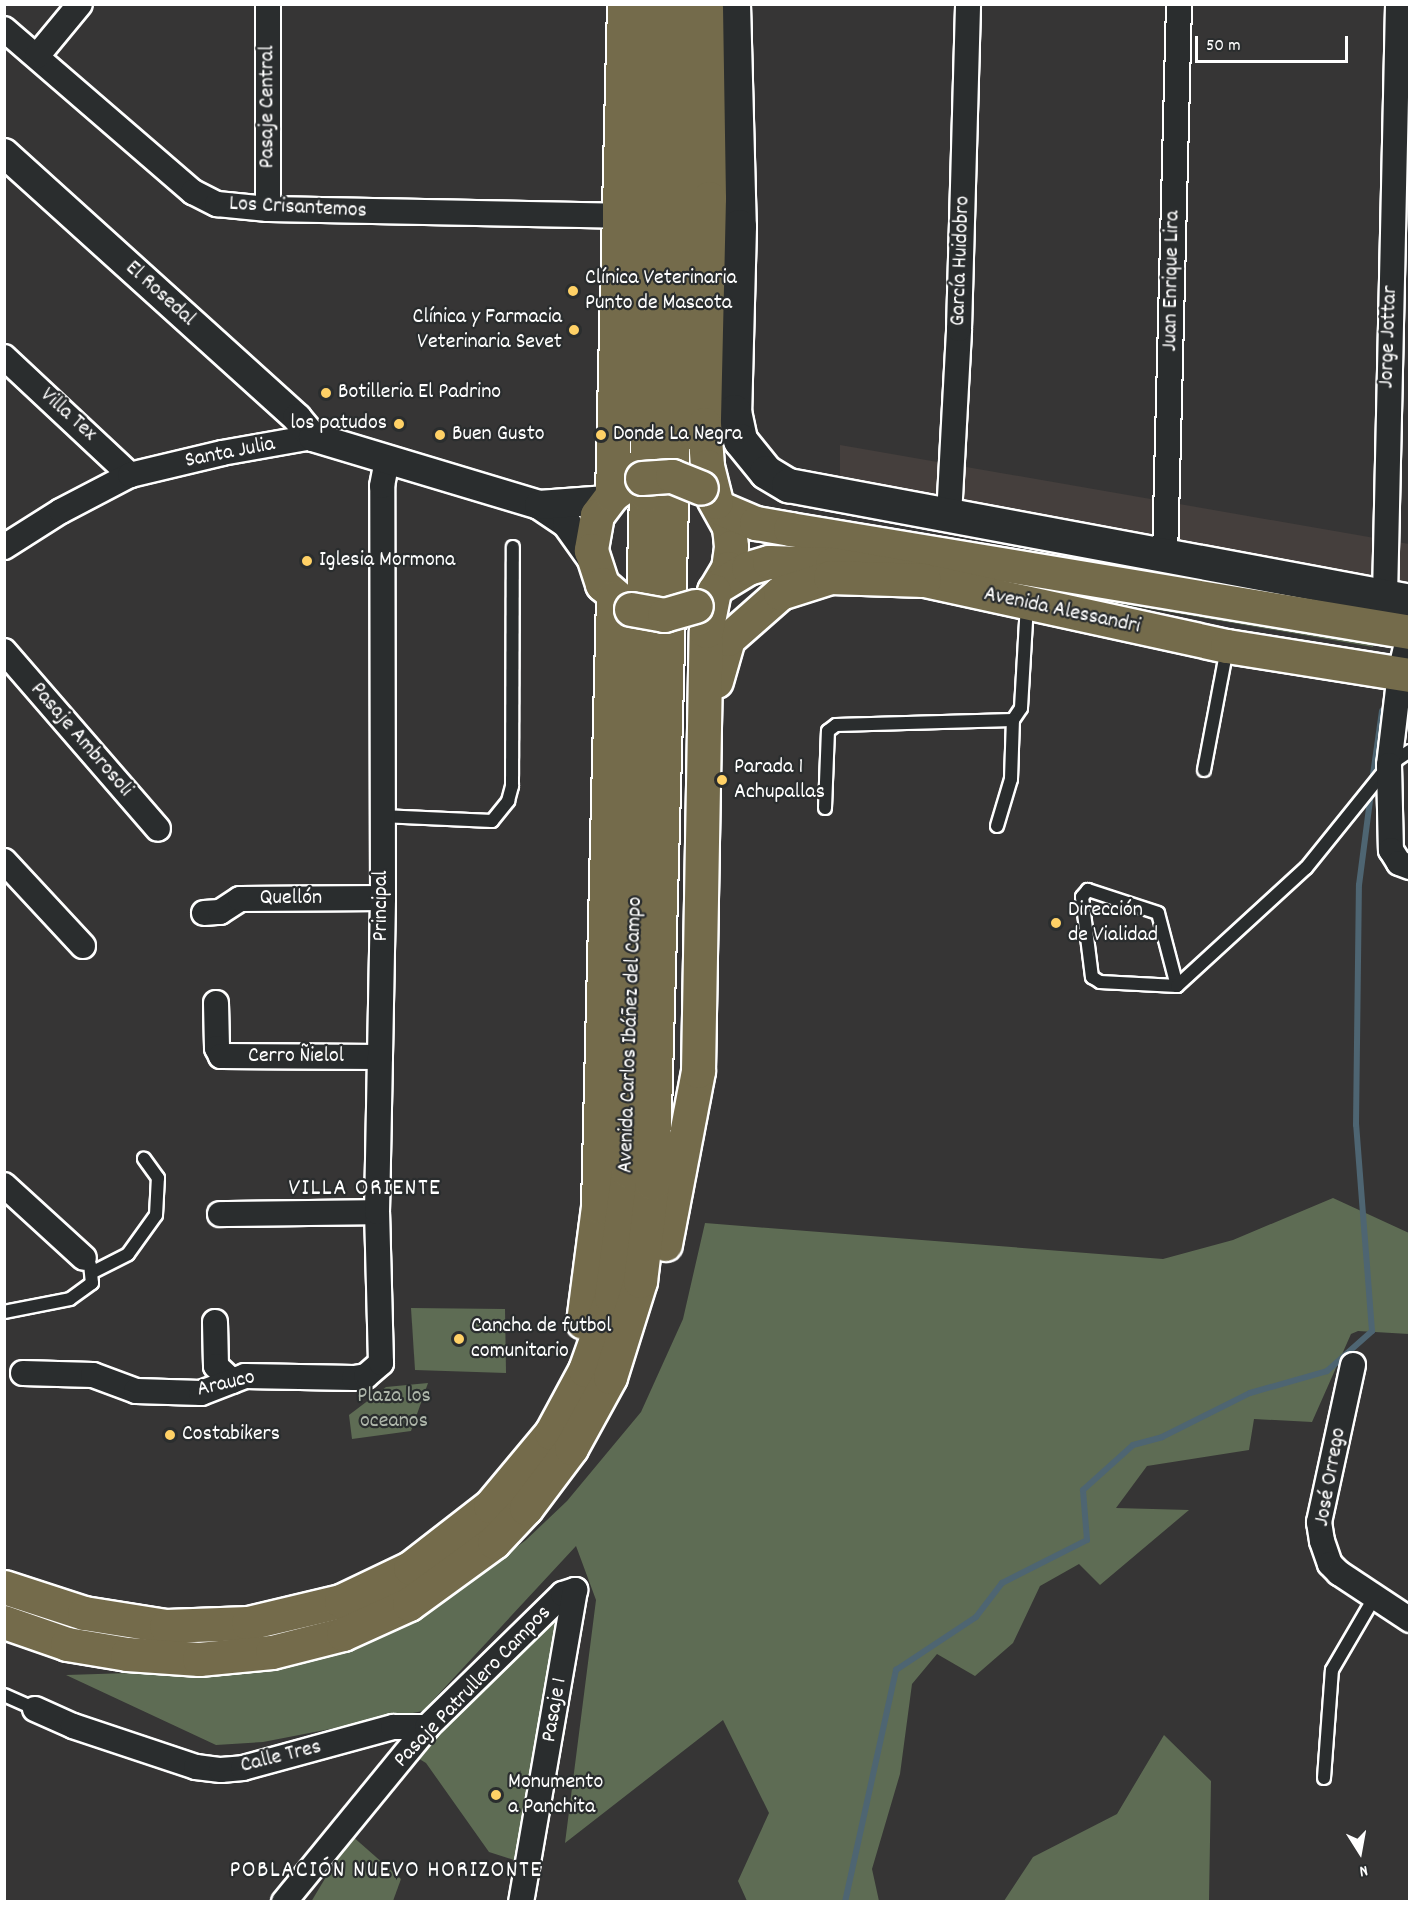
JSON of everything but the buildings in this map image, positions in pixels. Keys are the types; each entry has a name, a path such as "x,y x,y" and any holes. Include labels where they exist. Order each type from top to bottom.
{"main road":[{"path":"610,497 620,216 624,4"},
{"name":"Avenida Carlos Ibáñez del Campo","path":"4,1587 84,1613 166,1626 248,1623 309,1611 365,1591 441,1548 510,1487 551,1433 585,1370 611,1297 628,1171 646,494 652,4"},
{"name":"Avenida Carlos Ibáñez del Campo","path":"4,1622 67,1644 162,1657 236,1657 317,1642 409,1604 467,1565 526,1508 584,1428 622,1345 646,1249 652,1184 685,4"},
{"path":"706,4 709,210 704,424 712,499 731,547 728,568 709,594 664,615 622,603 602,584 592,559 594,523 610,497 642,478 672,476 712,499"},
{"path":"733,4 739,226 734,399 740,440 756,464 788,485 1397,599"},
{"name":"Avenida Alessandri","path":"712,499 756,523 1409,631"},
{"name":"Avenida Alessandri","path":"709,594 748,568 795,561 924,580 1227,646 1405,674"},
{"path":"704,745 721,654 741,624 762,606 797,585 830,577 924,580"},
{"path":"622,1345 666,1241 698,1071 706,631 709,594"},
{"path":"551,1433 580,1334 596,1249 622,603"}],"street":[{"path":"37,56 80,4"},
{"name":"Pasaje Central","path":"268,4 268,209"},
{"name":"García Huidobro","path":"949,516 959,329 968,4"},
{"name":"Juan Enrique Lira","path":"1166,557 1179,4"},
{"name":"Jorge Jottar","path":"1397,599 1398,4"},
{"name":"Los Crisantemos","path":"4,29 193,192 229,208 620,216"},
{"name":"El Rosedal","path":"4,153 297,418 313,437"},
{"name":"Villa Tex","path":"4,357 130,475"},
{"name":"Santa Julia","path":"4,547 61,511 130,475 222,453 313,437 539,506 567,524 592,559"},
{"name":"Principal","path":"382,1352 377,1212 383,898 381,816 382,486 387,460"},
{"name":"Santa Julia","path":"539,506 610,497"},
{"path":"1409,631 1405,674 1389,765 1391,850 1399,863 1410,867"},
{"name":"Pasaje Ambrosoli","path":"4,651 158,829"},
{"path":"4,861 83,946"},
{"name":"Quellón","path":"204,913 220,912 240,899 383,898"},
{"name":"Cerro Ñielol","path":"216,1003 217,1048 221,1056 233,1058 380,1057"},
{"path":"4,1185 88,1265"},
{"path":"220,1214 377,1212"},
{"path":"215,1322 216,1366 232,1381"},
{"name":"Arauco","path":"23,1373 93,1375 150,1393 212,1392 232,1381 259,1375 360,1377 375,1371 382,1352"},
{"name":"José Orrego","path":"1353,1365 1319,1522 1330,1564 1374,1598 1410,1620"},
{"name":"Pasaje Patrullero Campos","path":"284,1902 427,1727 563,1594 575,1590"},
{"name":"Pasaje 1","path":"521,1902 575,1590"},
{"name":"Calle Tres","path":"35,1709 73,1726 196,1767 221,1770 243,1768 393,1727 427,1727"}],"lane":[{"path":"381,816 492,821 508,801 512,786 513,547"},
{"path":"997,826 1011,779 1013,720 1021,708 1027,604"},
{"path":"1204,770 1227,646"},
{"path":"825,808 828,731 836,724 1013,720"},
{"path":"1177,986 1158,913 1088,890 1082,897 1092,977 1100,982 1177,986 1306,868 1389,765 1410,751"},
{"path":"4,1312 70,1299 92,1284 88,1265 128,1254 156,1215 158,1178 144,1159"},
{"path":"1324,1778 1332,1670 1374,1598"},
{"path":"4,1695 35,1709"}],"shaded area":[{"path":"840,445 1409,544 1409,591 840,478"}],"green space":[{"path":"784,540 1375,638 1373,647 784,546"},
{"path":"1333,1198 1409,1233 1409,1334 1358,1331 1351,1334 1312,1422 1254,1419 1249,1450 1147,1466 1116,1508 1189,1510 1100,1585 1079,1564 1040,1586 1013,1643 975,1676 937,1654 912,1684 900,1774 872,1869 879,1901 747,1901 738,1881 769,1813 723,1720 565,1843 596,1600 576,1546 423,1711 263,1742 216,1745 66,1675 225,1670 345,1648 429,1613 526,1540 567,1501 641,1412 683,1319 705,1223 1163,1259 1233,1240"},
{"name":"Cancha de futbol comunitario","path":"411,1308 505,1309 506,1373 415,1370"},
{"name":"Plaza los oceanos","path":"428,1383 411,1431 352,1439 349,1415 386,1387"},
{"path":"570,1595 517,1861 489,1852 426,1763 416,1757 491,1673"},
{"path":"1164,1735 1211,1781 1209,1901 1004,1901 1033,1857 1117,1814"},
{"path":"351,1835 401,1879 393,1901 311,1902"}],"waterway":[{"path":"1372,782 1382,711"},
{"path":"845,1902 896,1670 976,1617 1002,1583 1087,1540 1083,1490 1133,1445 1162,1437 1250,1393 1327,1371 1372,1331 1356,1125 1359,885 1371,792"}],"place":[{"name":"Clínica Veterinaria Punto de Mascota","path":"573,291"},
{"name":"Clínica y Farmacia Veterinaria Sevet","path":"574,330"},
{"name":"Botilleria El Padrino","path":"326,393"},
{"name":"los patudos","path":"399,424"},
{"name":"Buen Gusto","path":"440,435"},
{"name":"Donde La Negra","path":"601,435"},
{"name":"Iglesia Mormona","path":"307,561"},
{"name":"Parada 1 Achupallas","path":"722,780"},
{"name":"Dirección de Vialidad","path":"1056,923"},
{"name":"Cancha de futbol comunitario","path":"459,1339"},
{"name":"Costabikers","path":"170,1435"},
{"name":"Monumento a Panchita","path":"496,1795"}],"district":[{"name":"VILLA ORIENTE","path":"365,1190"},
{"name":"POBLACIÓN NUEVO HORIZONTE","path":"386,1872"}]}
